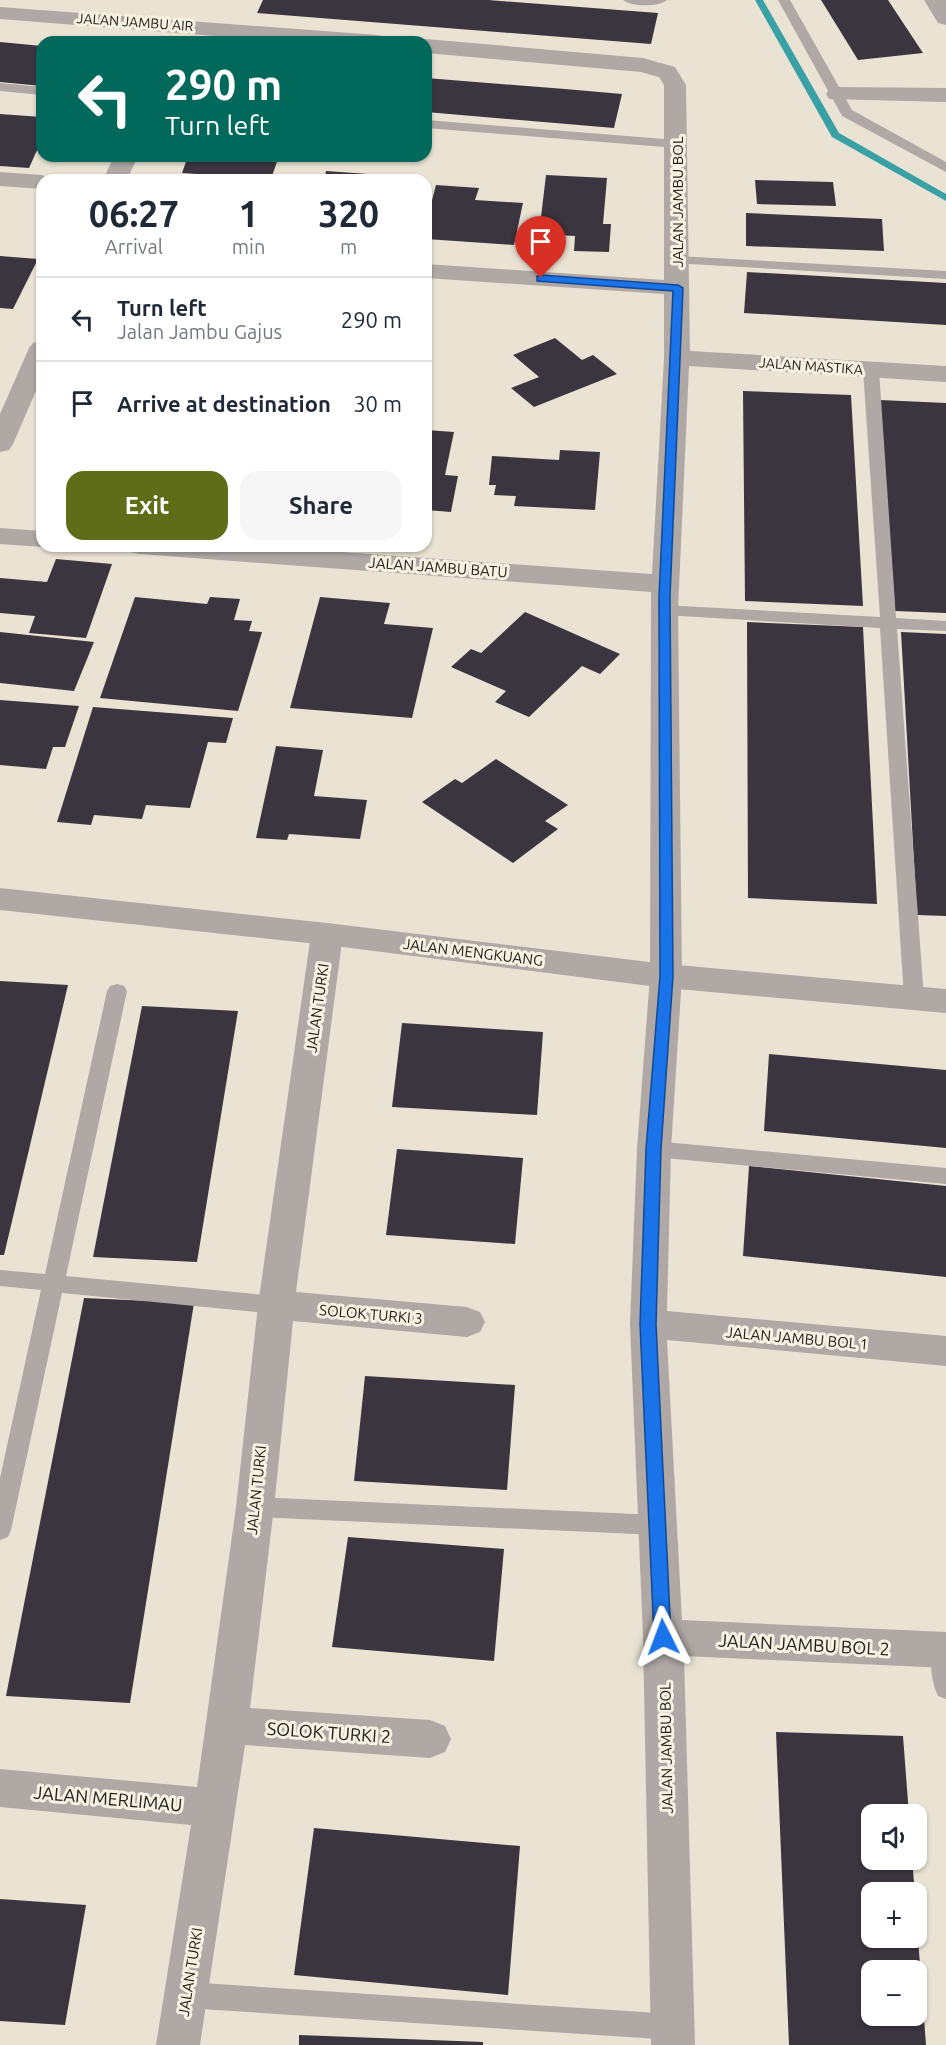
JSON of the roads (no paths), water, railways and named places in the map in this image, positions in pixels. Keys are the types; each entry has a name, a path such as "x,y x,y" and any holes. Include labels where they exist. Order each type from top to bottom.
{"street":[{"name":"JALAN JAMBU AIR","path":"0,13 308,36"},
{"name":"JALAN JAMBU BOL","path":"432,47 643,65 667,72 675,85 678,288 677,358 665,597 666,976 654,1149 648,1324 663,1637 673,2036"},
{"path":"837,94 946,95"},
{"path":"0,179 36,182"},
{"path":"432,271 678,288"},
{"name":"JALAN MASTIKA","path":"677,358 946,374"},
{"path":"0,444 36,362"},
{"path":"0,536 36,539"},
{"name":"JALAN JAMBU BATU","path":"202,552 665,597"},
{"name":"JALAN MENGKUANG","path":"0,899 327,934 666,976 946,1001"},
{"name":"JALAN TURKI","path":"178,2045 216,1808 255,1507 276,1305 327,934"},
{"name":"SOLOK TURKI 3","path":"276,1305 467,1322"},
{"name":"JALAN JAMBU BOL 1","path":"648,1324 946,1351"},
{"name":"JALAN JAMBU BOL 2","path":"663,1637 945,1663"},
{"name":"SOLOK TURKI 2","path":"227,1725 430,1739"},
{"name":"JALAN MERLIMAU","path":"0,1788 216,1808"}],"lane":[{"path":"629,0 661,0"},
{"path":"784,0 847,113 946,168"},
{"path":"0,87 36,90"},
{"path":"432,124 677,144"},
{"path":"678,260 946,276"},
{"path":"871,370 914,998"},
{"path":"665,597 889,623 946,626"},
{"path":"0,1530 117,991"},
{"path":"654,1149 946,1176"},
{"path":"0,1278 276,1305"},
{"path":"255,1507 658,1524"},
{"path":"186,1995 673,2036"}],"waterway":[{"path":"759,0 835,135 946,198"}]}
